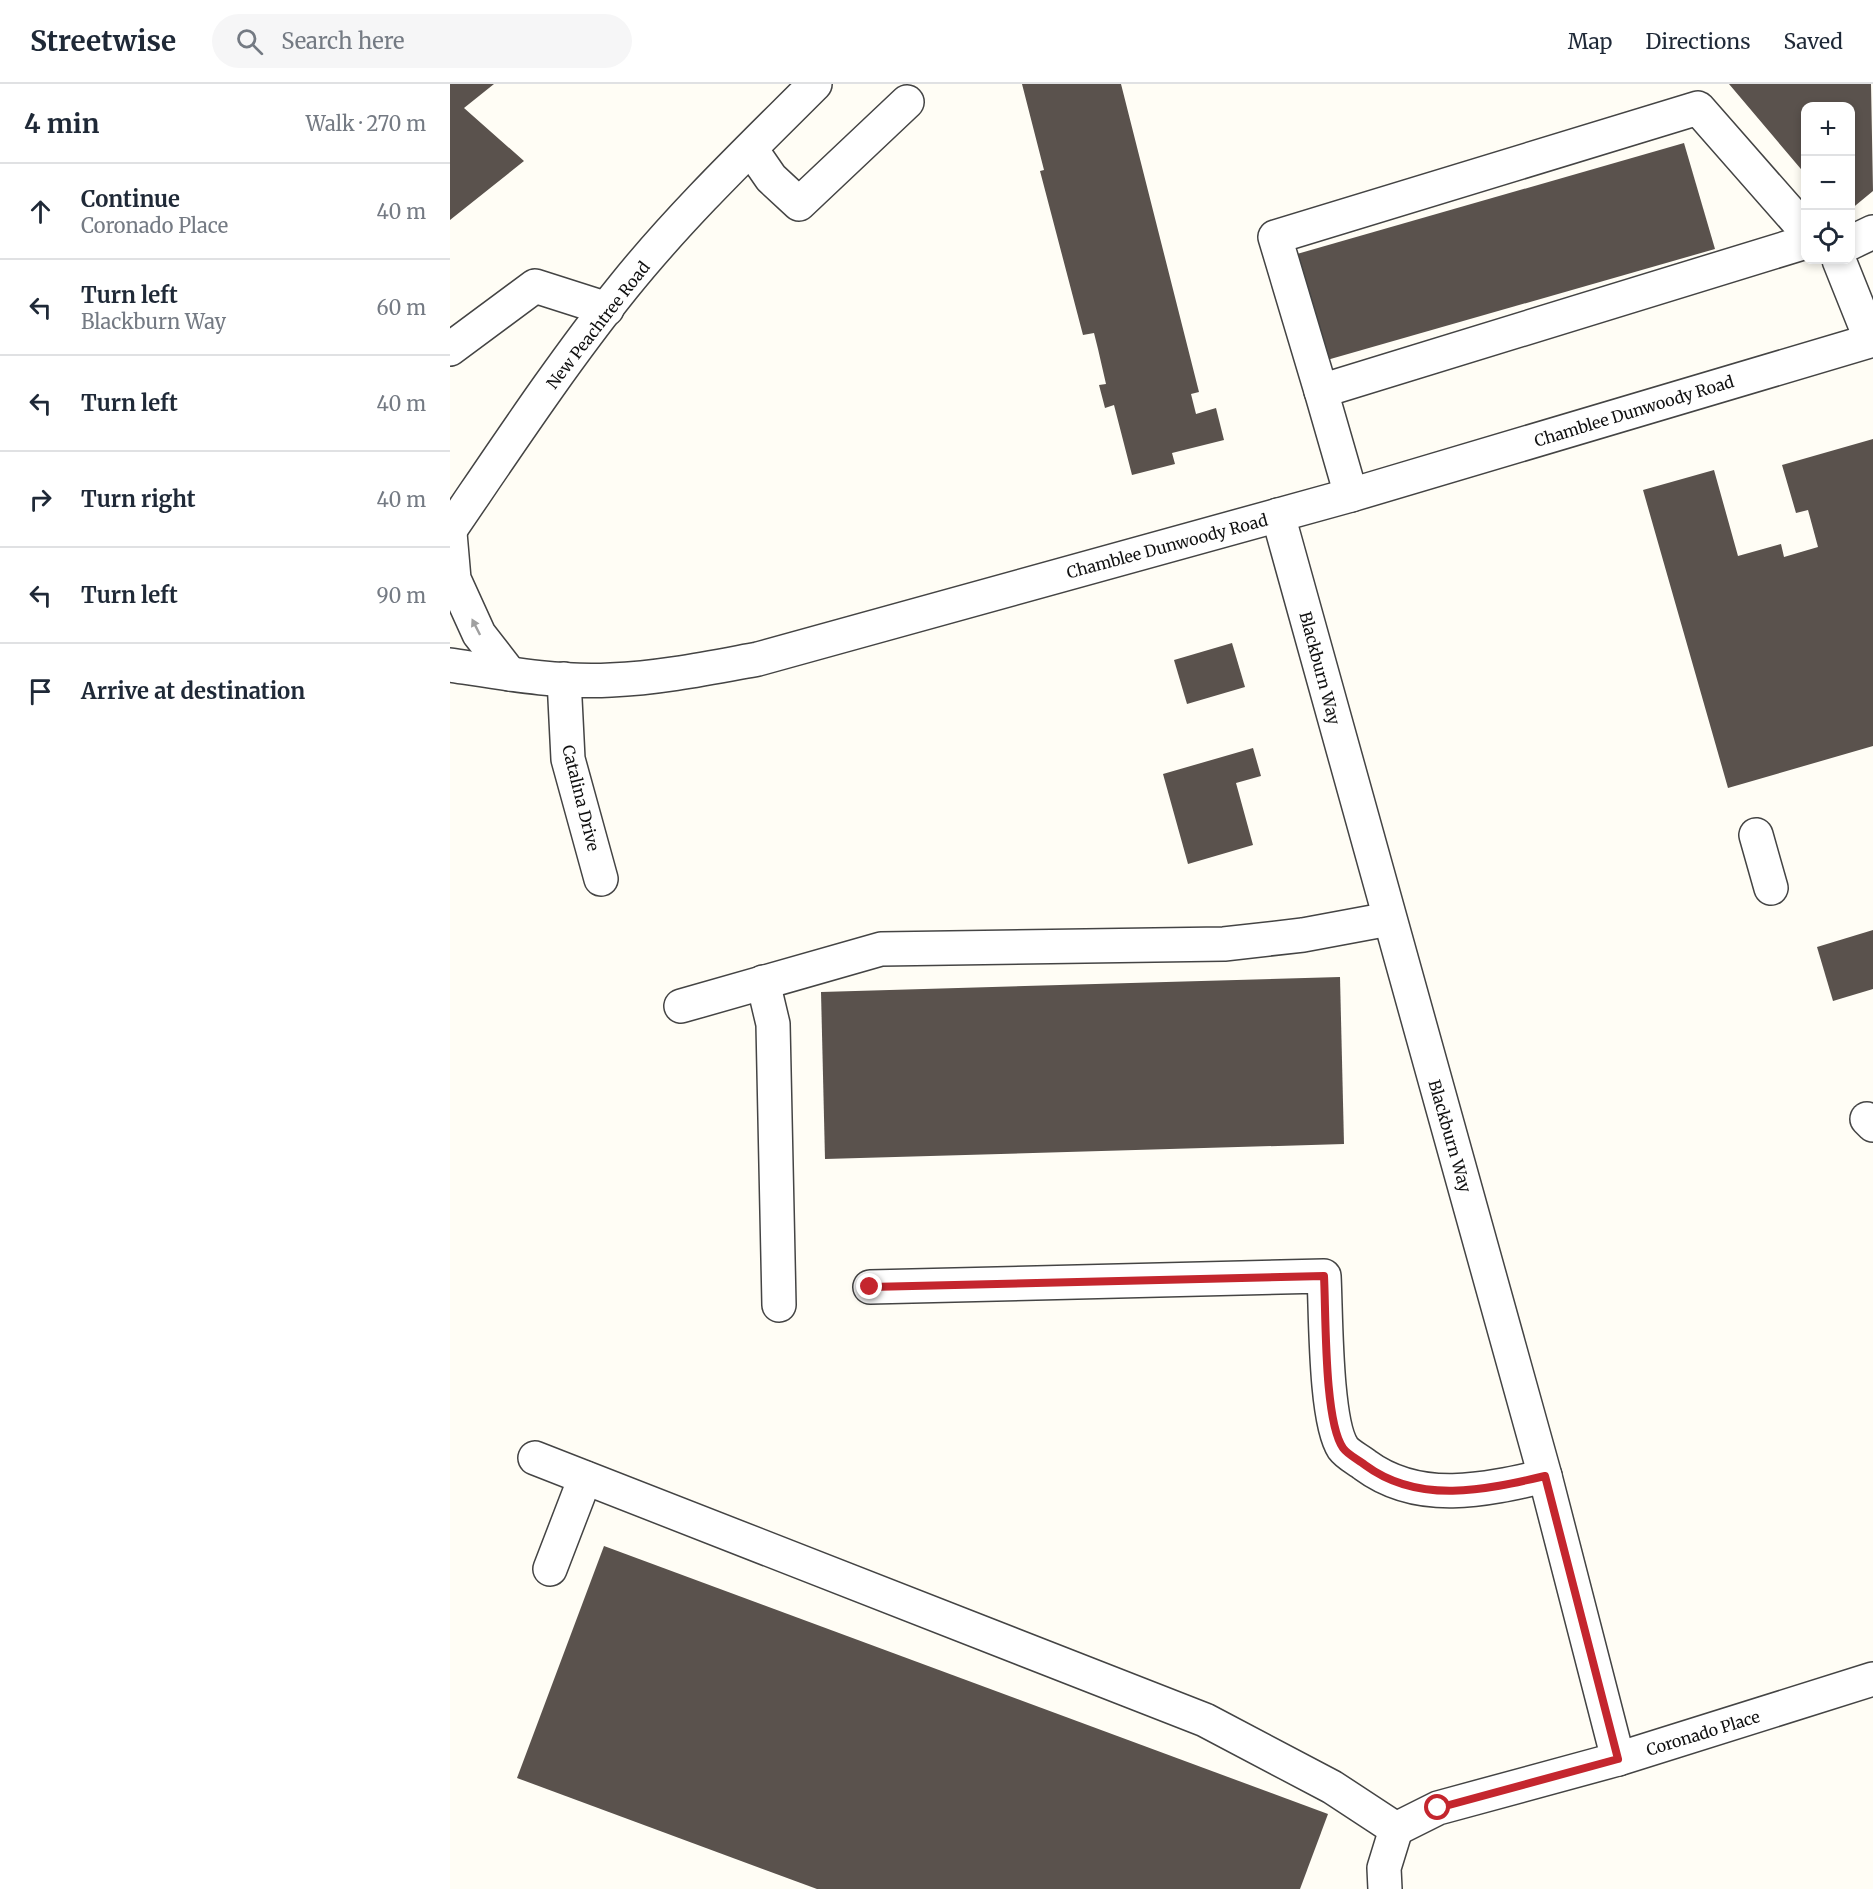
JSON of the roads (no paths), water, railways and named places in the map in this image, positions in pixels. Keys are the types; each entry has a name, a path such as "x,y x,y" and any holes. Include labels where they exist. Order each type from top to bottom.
{"street":[{"name":"New Peachtree Road","path":"453,517 633,276 815,84"},
{"path":"1351,495 1275,237 1696,96 1801,225"},
{"path":"751,149 771,178 799,204 907,102"},
{"path":"1855,241 1873,232"},
{"path":"1321,391 1801,244"},
{"path":"1841,264 1872,340"},
{"path":"450,349 536,286 607,309"},
{"name":"Chamblee Dunwoody Road","path":"450,665 564,680 610,680 682,673 758,659 1351,495 1872,340"},
{"name":"Blackburn Way","path":"1278,515 1545,1476 1618,1759"},
{"path":"453,517 454,579 479,633 510,674"},
{"name":"Catalina Drive","path":"564,680 568,759 601,879"},
{"path":"1756,835 1771,888"},
{"path":"681,1006 880,949 1224,944 1303,935 1389,919"},
{"path":"763,982 773,1024 779,1305"},
{"path":"870,1287 1324,1276 1331,1412 1344,1449 1380,1476 1419,1490 1484,1490 1545,1476"},
{"path":"535,1458 1205,1720 1332,1787 1396,1829 1384,1868 1385,1889"},
{"path":"550,1569 585,1478"},
{"name":"Coronado Place","path":"1396,1829 1438,1808 1618,1759 1873,1679"}]}
